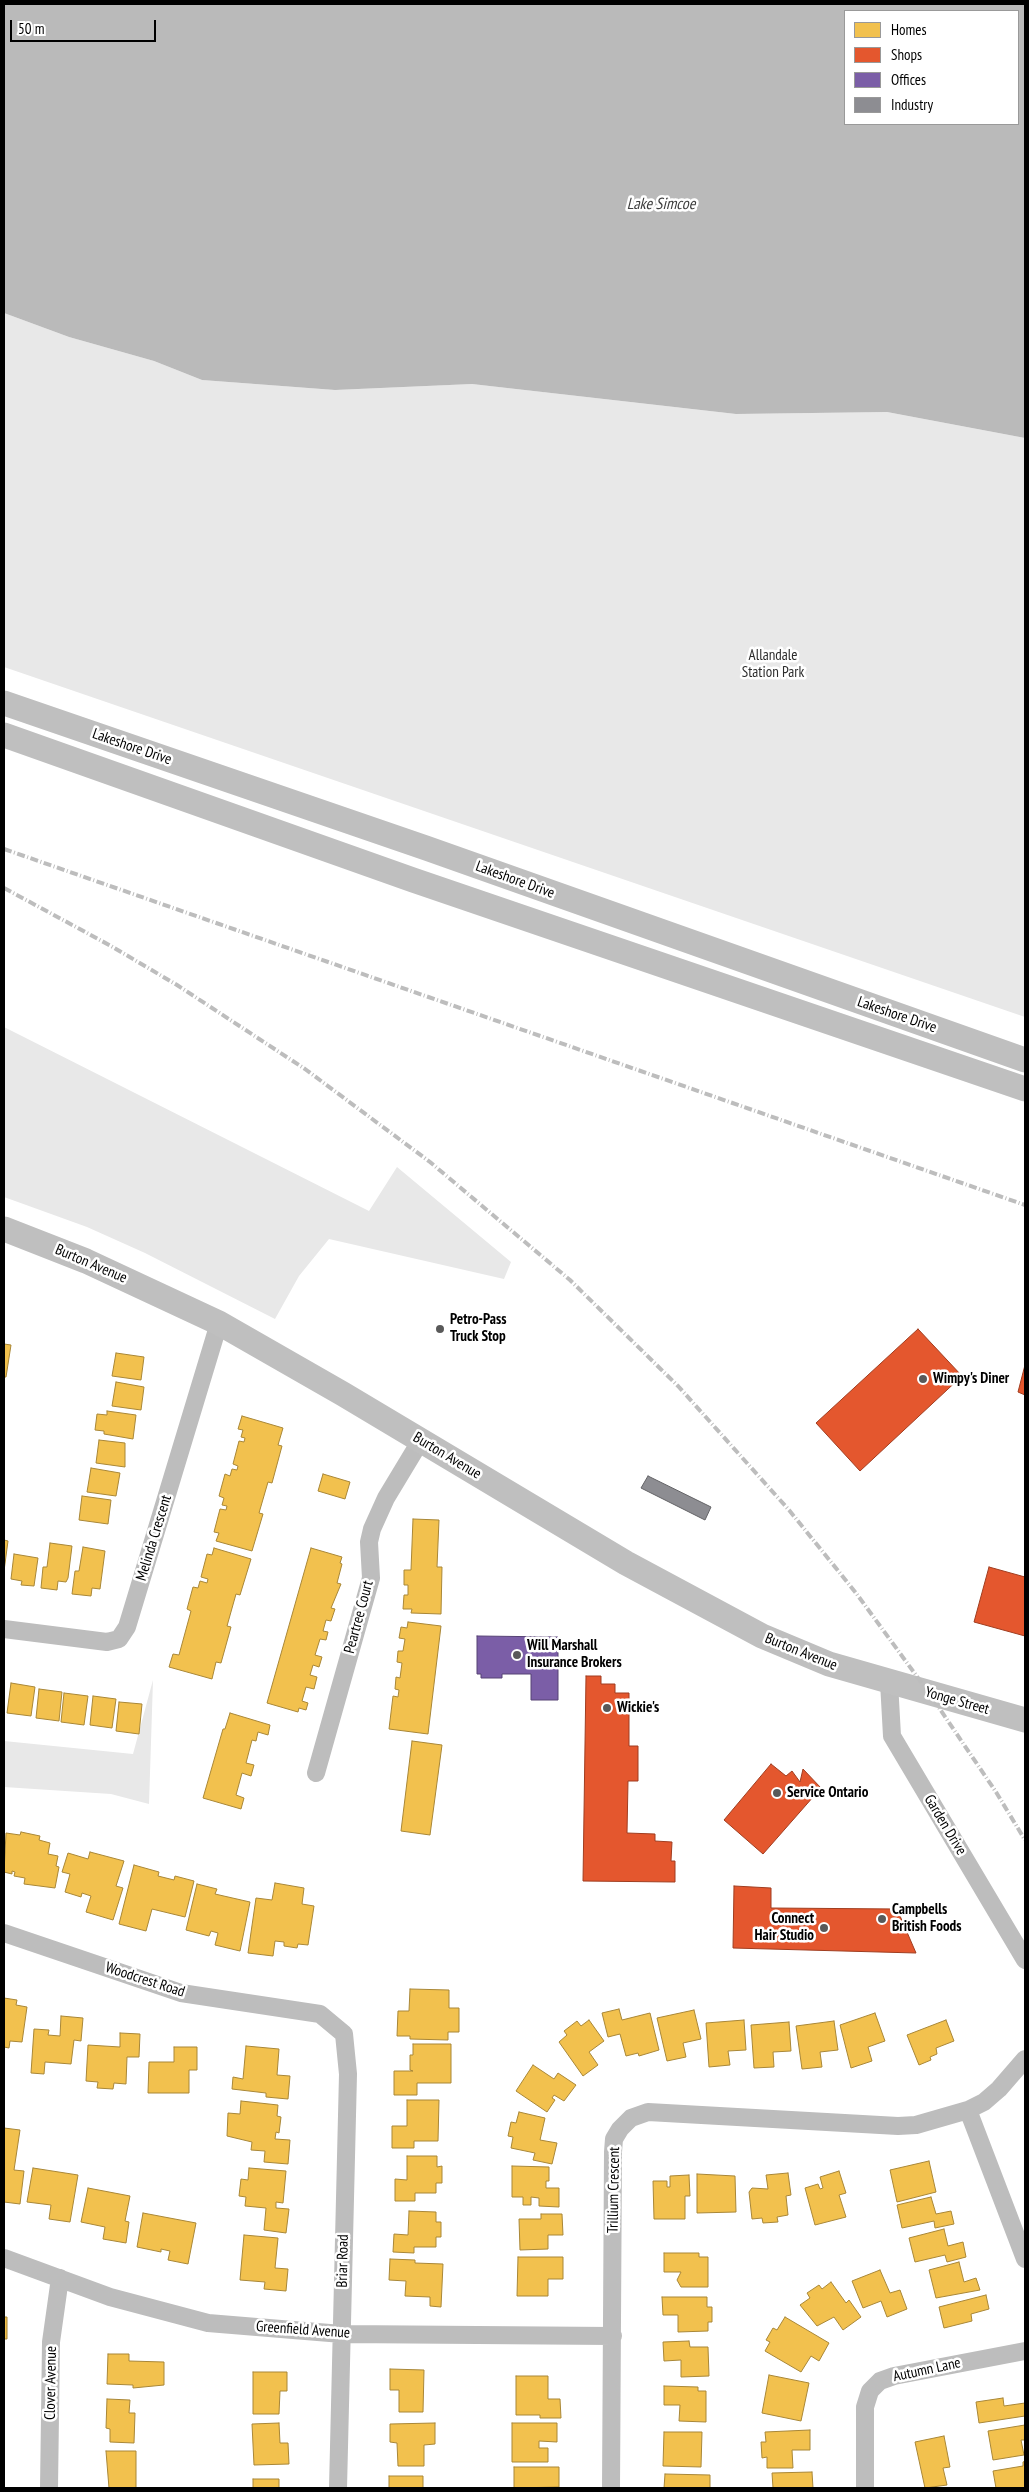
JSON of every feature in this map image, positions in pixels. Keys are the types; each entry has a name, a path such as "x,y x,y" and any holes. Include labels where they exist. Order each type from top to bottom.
{"main road":[{"name":"Lakeshore Drive","path":"4,703 426,848 1025,1060"},
{"name":"Lakeshore Drive","path":"4,735 422,884 1025,1089"},
{"name":"Burton Avenue","path":"4,1229 86,1261 218,1323 421,1440 618,1559 762,1636 829,1664 889,1682"},
{"name":"Yonge Street","path":"889,1682 1025,1720"}],"street":[{"name":"Melinda Crescent","path":"4,1630 107,1642 119,1639 127,1627 218,1323"},
{"name":"Peartree Court","path":"316,1773 371,1578 369,1542 372,1529 386,1498 421,1440"},
{"name":"Garden Drive","path":"889,1682 892,1736 1025,1960"},
{"name":"Woodcrest Road","path":"4,1933 181,1994 320,2014 344,2034"},
{"name":"Briar Road","path":"338,2488 348,2074 344,2034"},
{"path":"1025,2059 999,2090 968,2110 1025,2259"},
{"name":"Trillium Crescent","path":"611,2488 614,2139 620,2128 631,2118 648,2112 898,2126 937,2120 968,2110"},
{"name":"Greenfield Avenue","path":"4,2258 110,2297 208,2323 342,2334 613,2336"},
{"name":"Clover Avenue","path":"49,2488 51,2342 60,2278"},
{"name":"Autumn Lane","path":"865,2488 865,2406 870,2391 880,2381 894,2376 1025,2351"}],"green space":[{"name":"Allandale Station Park","path":"4,313 69,337 154,361 202,380 335,390 472,384 736,414 887,412 1025,438 1025,1017 4,667"},
{"path":"4,1027 369,1211 397,1167 511,1262 504,1279 329,1239 299,1276 275,1319 145,1253 87,1227 4,1197"},
{"path":"153,1680 149,1804 111,1794 4,1787 4,1741 133,1754"}],"water":[{"name":"Lake Simcoe","path":"4,4 1025,4 1025,438 887,412 736,414 472,384 335,390 202,380 154,361 69,337 4,313"}],"building: Homes":[{"path":"4,1344 11,1345 6,1377 4,1377"},
{"path":"116,1353 144,1357 141,1380 112,1376"},
{"path":"116,1382 144,1387 141,1410 112,1406"},
{"path":"107,1411 136,1415 133,1439 104,1434 104,1431 95,1430 97,1414 107,1415"},
{"path":"242,1416 283,1428 278,1445 282,1446 272,1483 268,1482 259,1513 263,1514 252,1551 216,1541 219,1533 214,1532 220,1509 226,1510 227,1506 222,1505 224,1498 219,1496 225,1474 230,1476 232,1469 237,1470 238,1466 233,1464 239,1441 244,1442 245,1438 241,1437 243,1430 238,1429"},
{"path":"99,1440 125,1443 125,1467 96,1463"},
{"path":"91,1468 120,1473 116,1496 87,1492"},
{"path":"323,1474 350,1482 345,1499 318,1491"},
{"path":"82,1496 111,1500 108,1524 79,1520"},
{"path":"413,1519 439,1520 437,1567 442,1567 441,1614 411,1613 412,1609 403,1609 404,1595 408,1595 408,1585 404,1585 404,1570 411,1570"},
{"path":"4,1540 8,1541 4,1571"},
{"path":"50,1543 72,1546 68,1578 66,1582 58,1581 57,1590 41,1588 43,1567 47,1567"},
{"path":"83,1547 105,1551 100,1589 92,1588 91,1596 72,1594 75,1571 79,1571"},
{"path":"214,1548 251,1559 240,1595 236,1594 227,1626 231,1627 221,1663 216,1662 212,1679 169,1667 173,1654 179,1655 191,1611 187,1609 193,1587 198,1588 200,1581 207,1583 208,1579 201,1577 207,1554 212,1555"},
{"path":"311,1548 342,1557 337,1583 341,1584 331,1608 335,1609 331,1621 326,1620 323,1631 328,1632 326,1640 320,1639 315,1655 322,1657 319,1667 313,1665 310,1675 317,1677 314,1689 306,1687 302,1701 308,1703 306,1710 299,1708 298,1712 267,1703"},
{"path":"14,1554 38,1558 34,1586 21,1585 22,1581 11,1579"},
{"path":"408,1622 441,1626 428,1734 389,1729 393,1696 398,1697 399,1690 395,1689 396,1677 400,1678 402,1663 397,1662 398,1651 403,1651 405,1639 399,1638 401,1627 407,1628"},
{"path":"11,1683 35,1687 31,1716 7,1713"},
{"path":"39,1689 62,1692 59,1721 36,1718"},
{"path":"64,1693 88,1696 84,1725 61,1722"},
{"path":"93,1696 116,1699 112,1728 90,1725"},
{"path":"119,1702 142,1704 139,1734 116,1731"},
{"path":"230,1713 270,1725 268,1735 258,1732 256,1741 252,1740 246,1763 254,1765 251,1776 242,1773 236,1795 244,1798 241,1809 203,1798 223,1729 225,1729"},
{"path":"412,1741 442,1745 430,1835 401,1831"},
{"path":"21,1832 40,1836 39,1840 50,1843 48,1854 58,1856 56,1866 59,1867 55,1888 24,1884 25,1878 14,1876 15,1872 12,1871 12,1874 4,1872 6,1833 20,1835"},
{"path":"90,1852 124,1861 116,1886 123,1888 113,1920 86,1912 91,1896 82,1893 81,1897 65,1892 70,1874 62,1872 68,1853 88,1859"},
{"path":"134,1865 159,1872 158,1876 174,1880 175,1876 194,1881 185,1917 152,1909 146,1931 119,1924"},
{"path":"275,1883 304,1888 302,1904 314,1906 308,1945 298,1944 297,1948 284,1946 284,1942 275,1941 273,1956 248,1953 256,1898 272,1900"},
{"path":"197,1884 217,1889 215,1894 250,1902 240,1951 215,1945 218,1933 211,1931 209,1936 186,1930"},
{"path":"410,1989 449,1990 449,2008 459,2008 459,2032 448,2032 448,2040 410,2039 410,2036 397,2036 398,2011 409,2011"},
{"path":"4,1998 17,2000 16,2005 27,2007 22,2042 10,2041 9,2048 4,2047"},
{"path":"619,2009 622,2020 650,2013 659,2050 639,2056 638,2053 626,2056 620,2034 608,2037 602,2013"},
{"path":"694,2010 701,2039 683,2043 686,2057 667,2061 657,2018"},
{"path":"875,2013 885,2041 868,2047 872,2061 851,2068 840,2025"},
{"path":"61,2016 83,2018 81,2041 74,2040 71,2064 45,2062 44,2074 31,2073 34,2029 49,2030 48,2035 60,2036"},
{"path":"589,2020 604,2041 589,2052 598,2065 583,2076 559,2042 567,2035 564,2031 577,2021 581,2026"},
{"path":"744,2020 746,2050 728,2051 730,2065 709,2067 706,2023"},
{"path":"946,2020 954,2041 936,2048 937,2054 930,2057 931,2060 919,2065 907,2035"},
{"path":"834,2021 838,2050 820,2052 822,2067 802,2069 796,2026"},
{"path":"789,2022 791,2051 773,2052 774,2067 754,2068 751,2025"},
{"path":"120,2033 140,2034 139,2057 127,2057 126,2084 114,2083 113,2089 97,2088 98,2082 86,2081 88,2045 120,2047"},
{"path":"413,2044 451,2044 451,2083 417,2083 417,2095 394,2095 394,2071 413,2071 410,2070 410,2055 413,2055"},
{"path":"246,2046 279,2049 277,2075 290,2076 288,2099 266,2097 266,2093 232,2089 233,2077 243,2079"},
{"path":"174,2047 197,2047 197,2070 189,2070 189,2093 148,2093 149,2062 174,2062"},
{"path":"533,2065 554,2079 558,2073 576,2085 564,2101 554,2095 552,2098 555,2100 547,2112 516,2091"},
{"path":"407,2100 439,2100 438,2141 414,2141 414,2148 392,2148 392,2126 407,2126"},
{"path":"241,2101 278,2105 277,2116 281,2117 279,2133 276,2132 275,2139 290,2140 288,2164 264,2162 265,2151 251,2150 252,2142 227,2136 228,2113 240,2114"},
{"path":"519,2112 545,2118 540,2140 557,2143 552,2164 533,2160 535,2153 511,2148 513,2137 508,2136 511,2122 516,2123"},
{"path":"4,2128 20,2130 14,2170 24,2171 20,2204 4,2202"},
{"path":"407,2156 437,2156 437,2167 442,2166 442,2183 436,2183 436,2193 415,2193 415,2201 395,2201 395,2179 407,2180"},
{"path":"929,2161 936,2192 897,2202 890,2170"},
{"path":"512,2166 549,2167 549,2181 546,2181 546,2188 559,2188 559,2207 539,2206 539,2198 531,2197 531,2205 523,2205 523,2197 512,2197"},
{"path":"33,2168 78,2175 70,2222 49,2219 51,2205 27,2202"},
{"path":"249,2168 286,2171 283,2203 276,2202 276,2208 289,2209 286,2233 264,2230 266,2208 245,2206 246,2197 239,2196 241,2179 248,2180"},
{"path":"839,2171 846,2193 839,2195 846,2217 815,2225 805,2188 818,2184 820,2189 823,2188 820,2177"},
{"path":"788,2173 791,2195 786,2196 788,2215 777,2217 778,2222 763,2223 762,2218 752,2219 749,2192 752,2188 768,2189 766,2175"},
{"path":"697,2174 735,2176 736,2212 697,2213"},
{"path":"689,2175 690,2196 685,2196 685,2219 654,2219 653,2181 667,2181 667,2187 670,2187 670,2176"},
{"path":"88,2188 130,2196 125,2221 129,2222 126,2243 103,2239 105,2227 81,2222"},
{"path":"931,2197 936,2214 951,2211 954,2224 935,2228 934,2221 902,2228 897,2205"},
{"path":"409,2211 436,2212 436,2222 441,2222 441,2237 436,2237 436,2247 414,2247 414,2253 393,2252 394,2234 408,2235"},
{"path":"143,2213 196,2223 188,2264 168,2260 170,2251 161,2249 161,2252 137,2247"},
{"path":"541,2214 562,2214 563,2235 548,2235 548,2249 520,2250 519,2219 541,2219"},
{"path":"944,2229 948,2246 963,2242 966,2257 947,2262 945,2255 915,2262 909,2238"},
{"path":"244,2235 278,2238 275,2268 288,2269 286,2291 264,2289 265,2282 240,2280"},
{"path":"664,2253 699,2253 699,2257 708,2257 708,2287 681,2287 677,2280 681,2272 664,2272"},
{"path":"518,2257 563,2257 563,2279 548,2279 548,2296 517,2296"},
{"path":"390,2259 415,2260 415,2263 443,2264 441,2307 430,2306 430,2297 405,2296 406,2281 389,2280"},
{"path":"959,2262 964,2282 976,2278 980,2290 936,2298 929,2270"},
{"path":"880,2270 890,2293 900,2290 907,2309 887,2317 881,2301 863,2308 852,2281"},
{"path":"831,2282 846,2303 849,2300 861,2317 843,2330 834,2317 817,2326 800,2305 810,2298 807,2293 819,2285 822,2289"},
{"path":"986,2295 989,2309 971,2314 972,2321 944,2328 939,2307"},
{"path":"662,2297 707,2297 707,2307 712,2307 712,2322 708,2322 708,2331 678,2332 678,2315 663,2315"},
{"path":"4,2317 7,2317 7,2339 4,2339"},
{"path":"785,2317 829,2343 819,2361 811,2356 801,2372 765,2351 770,2342 766,2340 773,2328 777,2330"},
{"path":"689,2341 690,2347 708,2347 709,2376 681,2377 681,2360 664,2361 663,2342"},
{"path":"108,2354 129,2354 129,2361 164,2362 164,2385 133,2388 133,2385 107,2384"},
{"path":"390,2369 424,2370 423,2412 399,2412 399,2390 390,2390"},
{"path":"253,2372 287,2372 287,2391 280,2391 279,2414 253,2414"},
{"path":"769,2375 809,2383 801,2421 762,2413"},
{"path":"516,2376 548,2376 548,2399 560,2399 561,2418 540,2418 540,2415 516,2415"},
{"path":"664,2386 698,2387 698,2391 706,2391 706,2422 679,2421 680,2405 664,2405"},
{"path":"1003,2398 1004,2406 1025,2403 1025,2416 979,2423 976,2402"},
{"path":"107,2399 130,2400 129,2413 135,2413 134,2443 110,2442 110,2429 106,2428"},
{"path":"279,2423 280,2443 288,2443 289,2464 254,2465 252,2424"},
{"path":"435,2423 435,2444 424,2445 424,2466 398,2466 397,2443 390,2442 390,2424"},
{"path":"512,2423 557,2423 557,2442 539,2441 539,2448 548,2448 548,2462 512,2462"},
{"path":"1025,2425 1025,2440 1021,2440 1024,2455 993,2460 988,2431"},
{"path":"810,2430 810,2450 792,2450 793,2468 767,2468 767,2457 762,2458 761,2442 766,2442 765,2432"},
{"path":"664,2432 702,2432 701,2467 663,2466"},
{"path":"944,2436 950,2467 943,2468 947,2485 925,2488 915,2442"},
{"path":"106,2451 136,2451 136,2488 109,2488"},
{"path":"1025,2461 1025,2488 996,2488 993,2471 1023,2466"},
{"path":"514,2467 559,2467 559,2487 514,2488"},
{"path":"812,2472 813,2488 773,2488 772,2473"},
{"path":"665,2474 710,2475 710,2488 664,2488"},
{"path":"389,2476 423,2476 423,2488 389,2488"},
{"path":"253,2479 279,2479 279,2488 253,2488"}],"building: Shops":[{"path":"918,1329 962,1376 860,1471 816,1423"},
{"path":"1025,1365 1025,1395 1018,1392"},
{"path":"989,1567 1025,1577 1025,1636 974,1622"},
{"path":"586,1676 601,1676 601,1684 615,1684 615,1693 629,1693 629,1746 638,1746 638,1781 628,1781 627,1833 655,1834 655,1841 672,1842 671,1861 675,1861 675,1882 583,1881"},
{"path":"771,1764 786,1776 792,1771 800,1782 803,1769 821,1788 763,1854 724,1820"},
{"path":"734,1886 771,1888 771,1908 897,1909 916,1953 733,1948"}],"building: Offices":[{"name":"Will Marshall Insurance Brokers","path":"477,1636 558,1637 558,1700 531,1700 531,1674 502,1674 502,1678 481,1678 481,1674 477,1674"}],"building: Industry":[{"path":"648,1476 711,1507 705,1520 641,1488"}],"railway":[{"path":"4,849 1025,1205"},
{"path":"4,888 111,946 177,985 305,1069 430,1162 570,1280 678,1386 789,1510 856,1593 929,1693 996,1792 1025,1840"}],"place":[{"name":"Petro-Pass Truck Stop","path":"440,1329"},
{"name":"Wimpy's Diner","path":"923,1379"},
{"name":"Will Marshall Insurance Brokers","path":"517,1655"},
{"name":"Wickie's","path":"607,1708"},
{"name":"Service Ontario","path":"777,1793"},
{"name":"Campbells British Foods","path":"882,1919"},
{"name":"Connect Hair Studio","path":"824,1928"}]}
